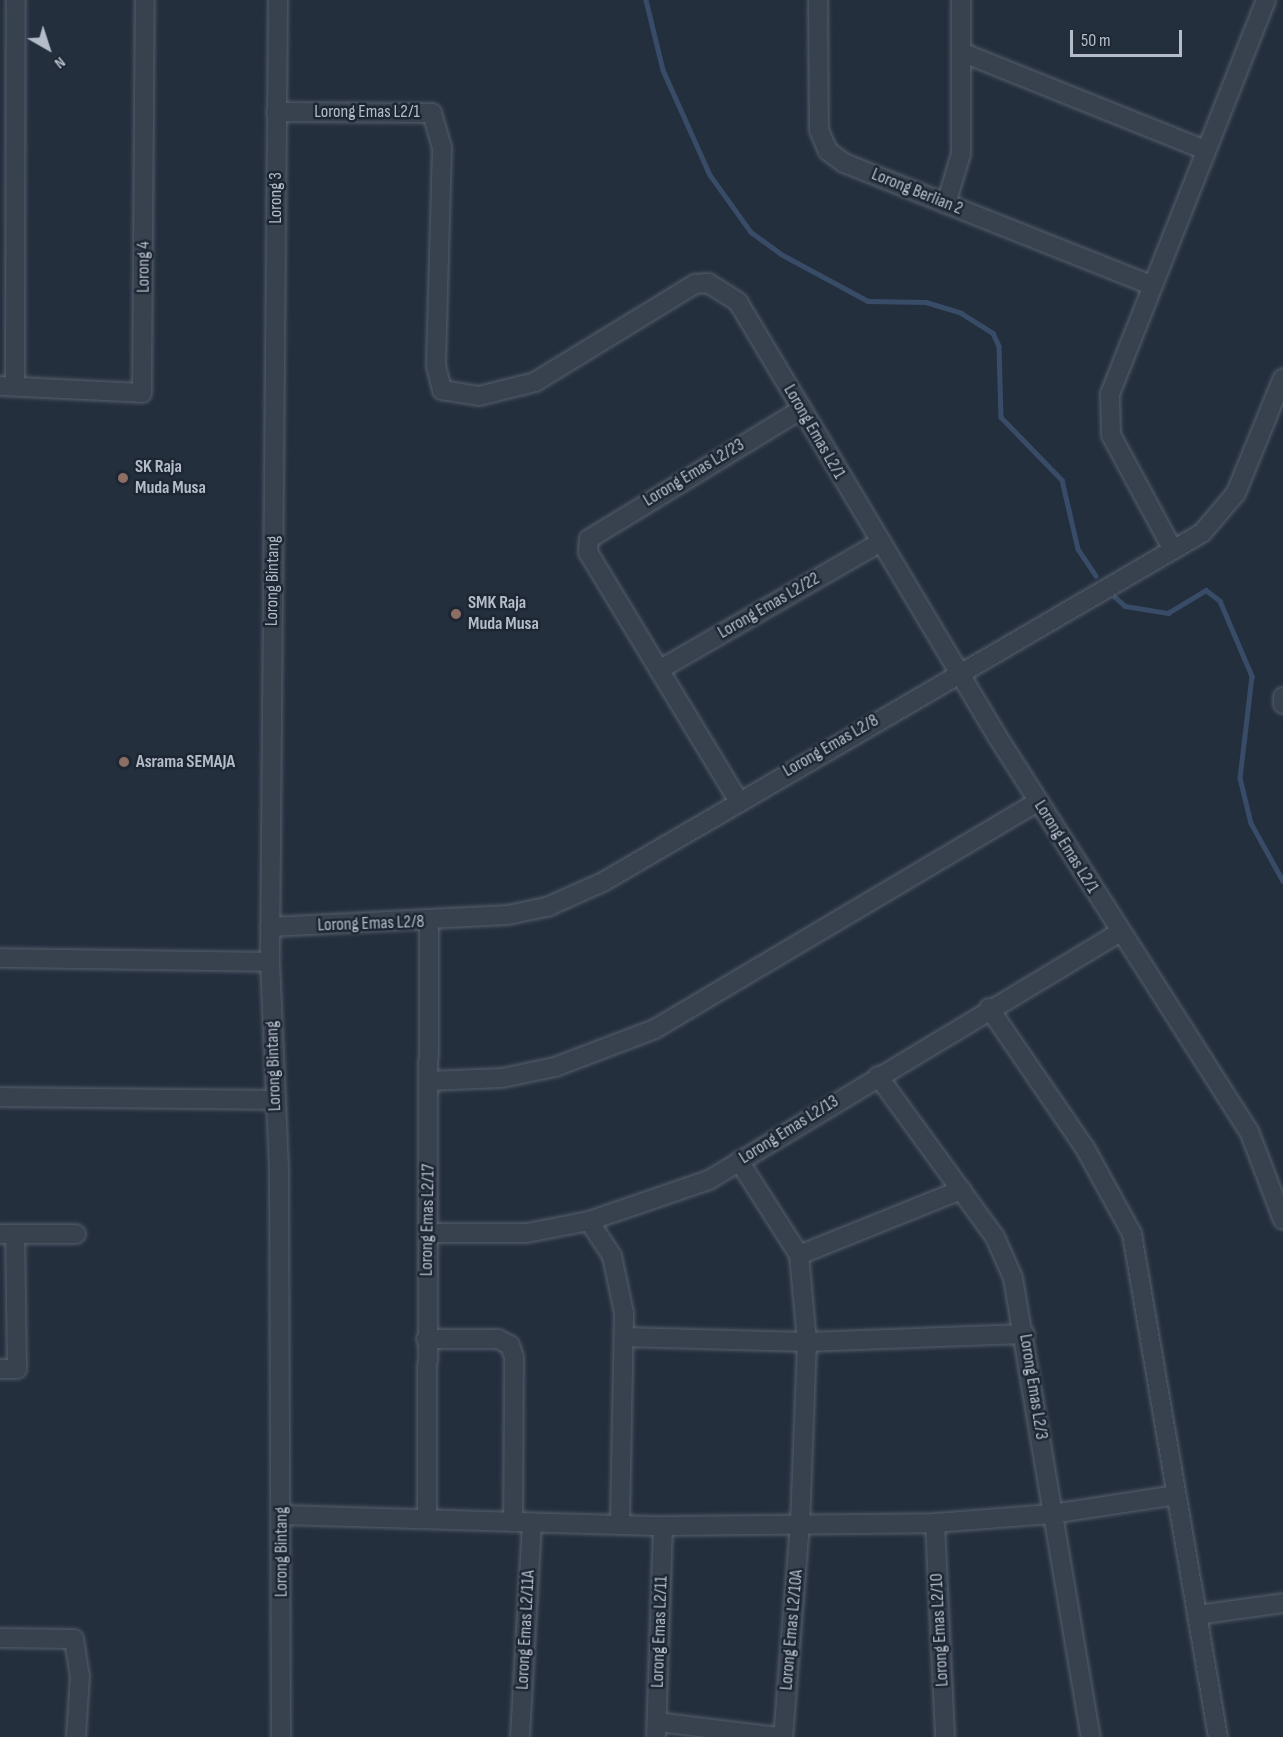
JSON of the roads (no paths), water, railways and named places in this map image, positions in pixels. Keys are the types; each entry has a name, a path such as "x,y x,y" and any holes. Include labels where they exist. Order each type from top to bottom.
{"street":[{"path":"7,386 16,0"},
{"name":"Lorong 4","path":"7,386 142,393 145,0"},
{"name":"Lorong 3","path":"275,396 278,0"},
{"name":"Lorong Berlian 2","path":"818,0 819,130 828,152 946,204 1150,285"},
{"path":"946,204 961,154 961,0"},
{"path":"1173,550 1111,435 1107,415 1150,285 1266,0"},
{"path":"961,52 1205,150"},
{"name":"Lorong Emas L2/1","path":"276,112 432,113 442,148 436,366 442,390 479,396 536,382 695,284 708,283 738,302 879,543 1038,802 1119,933 1249,1131 1283,1220"},
{"name":"Lorong Emas L2/8","path":"270,927 429,922 508,915 564,902 958,671 1202,533 1226,510 1283,378"},
{"name":"Lorong Bintang","path":"275,396 270,962 276,1100 282,1515 281,1737"},
{"name":"Lorong Emas L2/23","path":"659,670 588,552 589,539 800,410"},
{"name":"Lorong Emas L2/22","path":"659,670 879,543"},
{"path":"659,670 738,800"},
{"path":"1283,697 1283,704"},
{"path":"429,1081 502,1078 555,1067 655,1029 1038,802"},
{"name":"Lorong Emas L2/17","path":"427,1518 429,922"},
{"name":"Lorong Emas L2/13","path":"428,1233 527,1233 590,1221 709,1180 989,1008 1119,933"},
{"path":"0,958 270,962"},
{"path":"989,1008 1085,1148 1132,1234 1218,1737"},
{"name":"Lorong Emas L2/3","path":"878,1076 995,1237 1013,1278 1025,1334 1052,1514 1091,1737"},
{"path":"0,1097 276,1100"},
{"path":"739,1161 799,1255 961,1191"},
{"path":"590,1221 612,1256 621,1285 624,1337 620,1526"},
{"path":"0,1369 16,1369 7,1234 76,1234"},
{"name":"Lorong Emas L2/10A","path":"781,1737 800,1523 807,1342 799,1255"},
{"path":"624,1337 807,1342 1025,1334"},
{"path":"426,1339 498,1339 510,1345 514,1357 513,1522"},
{"path":"282,1515 620,1526 935,1523 1052,1514 1176,1495"},
{"name":"Lorong Emas L2/11A","path":"520,1737 532,1523"},
{"name":"Lorong Emas L2/10","path":"935,1523 945,1737"},
{"name":"Lorong Emas L2/11","path":"657,1730 663,1526"},
{"path":"1197,1615 1283,1603"},
{"path":"0,1638 74,1639 80,1676 76,1737"},
{"path":"657,1730 781,1737"}],"waterway":[{"path":"646,0 663,70 710,175 751,232 781,254 868,301 926,302 961,313 993,333 999,346 1001,417 1062,480 1078,549 1096,576"},
{"path":"1115,597 1125,606 1168,613 1206,590 1220,601 1252,676 1240,778 1251,823 1283,881"}],"place":[{"name":"SK Raja Muda Musa","path":"123,478"},
{"name":"SMK Raja Muda Musa","path":"456,614"},
{"name":"Asrama SEMAJA","path":"124,762"}]}
